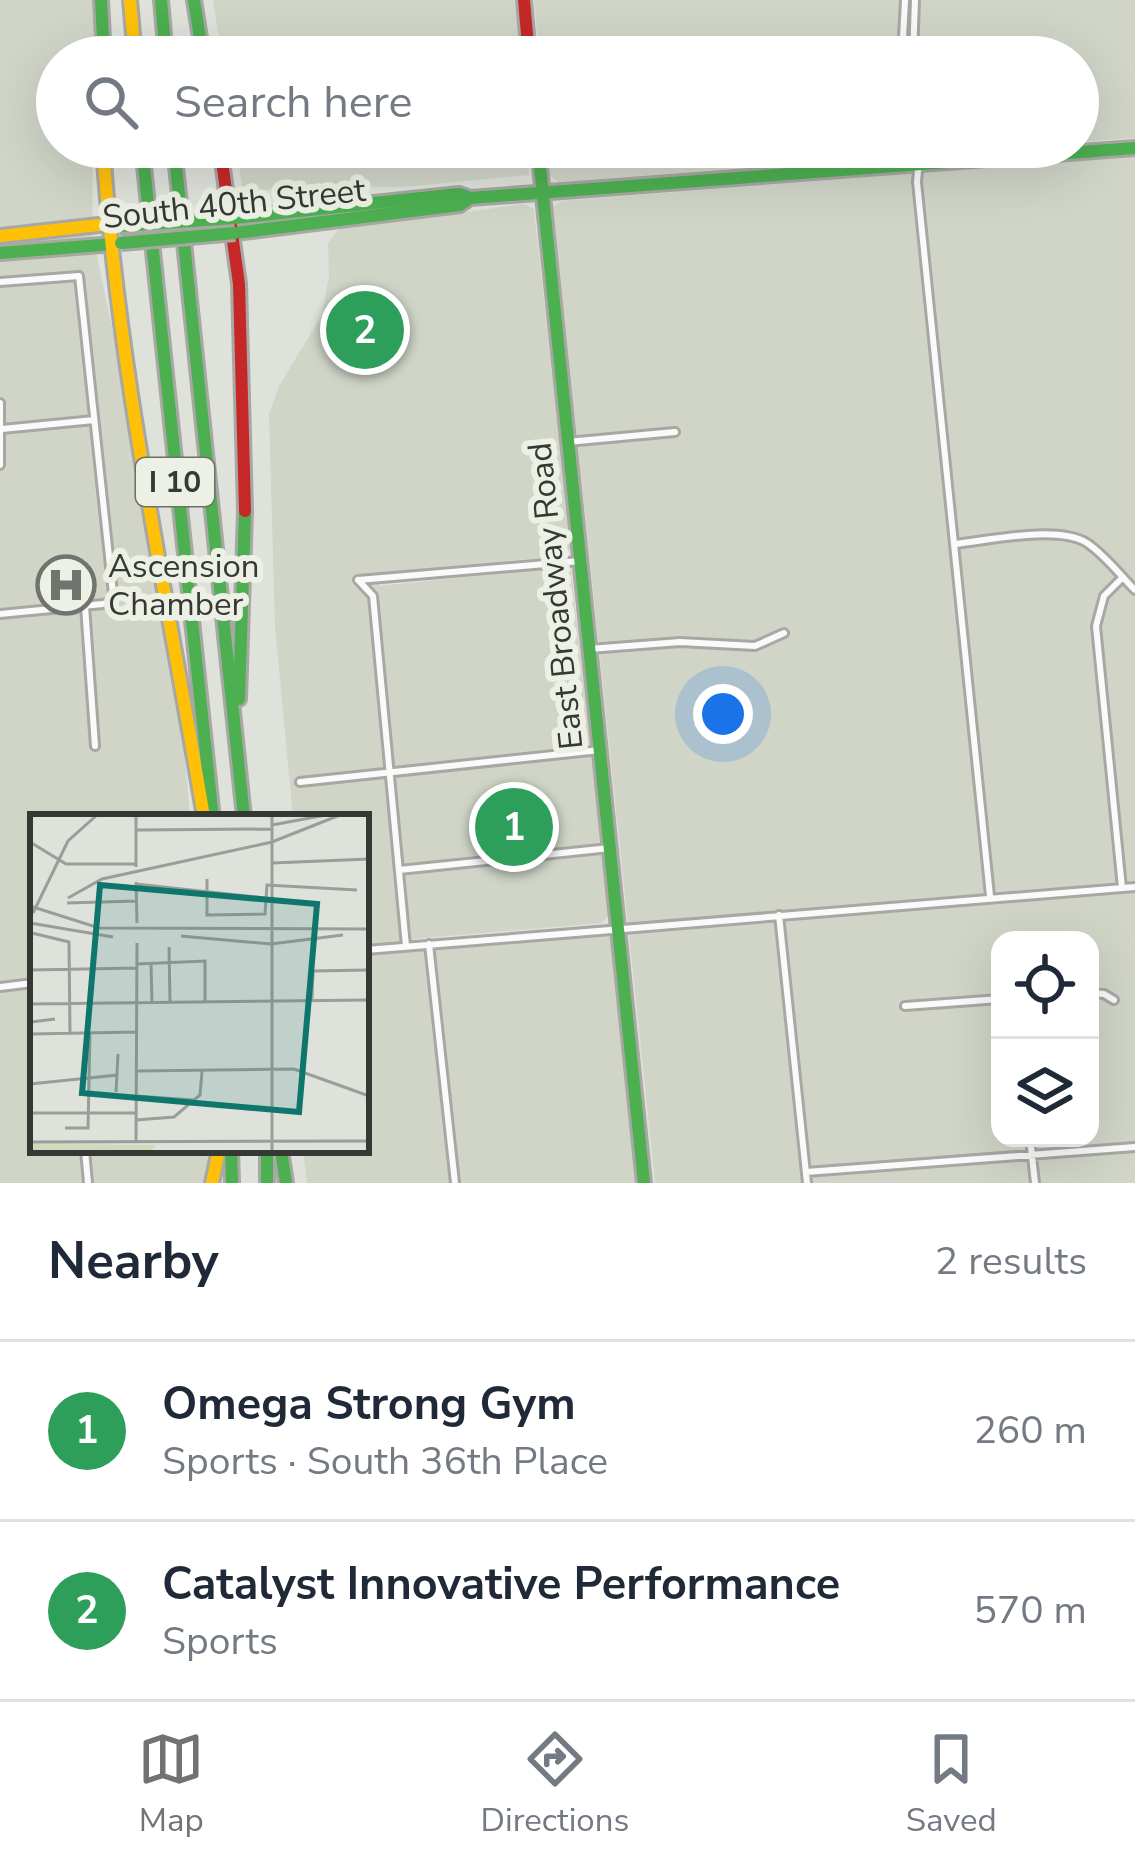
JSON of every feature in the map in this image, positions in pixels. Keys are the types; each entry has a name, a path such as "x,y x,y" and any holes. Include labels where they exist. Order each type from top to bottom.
{"main road":[{"path":"101,0 103,36"},
{"path":"129,0 133,36"},
{"path":"160,0 164,36"},
{"path":"194,0 200,36"},
{"path":"524,0 528,36"},
{"name":"South 40th Street","path":"1099,151 1135,148"},
{"path":"106,168 208,814"},
{"name":"I 10","path":"144,168 208,814"},
{"name":"I 10","path":"176,168 244,814"},
{"path":"224,168 236,233 245,498 238,752"},
{"name":"East Broadway Road","path":"539,168 644,1183"},
{"name":"South 40th Street","path":"0,236 459,194 470,198 862,168"},
{"name":"South 40th Street","path":"0,253 236,233 460,205 470,198"},
{"path":"212,1183 219,1153"},
{"path":"231,1153 232,1183"},
{"path":"267,1183 268,1153"},
{"path":"281,1153 286,1183"}],"street":[{"path":"903,36 904,0"},
{"path":"914,36 915,0"},
{"path":"916,168 990,896"},
{"name":"South 40th Street","path":"0,282 79,276 96,420"},
{"path":"0,403 0,465"},
{"path":"0,614 111,601 96,420 2,429"},
{"path":"567,442 675,432"},
{"path":"956,544 1049,535 1076,538 1090,545 1135,590"},
{"path":"406,946 373,596 358,580 580,561"},
{"path":"1122,888 1096,626 1104,596 1123,577"},
{"path":"85,606 95,746"},
{"path":"589,650 680,642 755,646 784,633"},
{"path":"300,782 600,750"},
{"path":"399,870 610,848"},
{"path":"369,950 1135,887"},
{"path":"779,914 807,1183"},
{"path":"429,944 455,1183"},
{"path":"0,987 30,983"},
{"path":"1099,993 1114,1000"},
{"path":"905,1006 991,1000"},
{"path":"1031,1147 1035,1183"},
{"path":"806,1172 1135,1147"},
{"path":"85,1153 88,1183"}],"shaded area":[{"path":"0,0 96,0 95,36 36,36 36,168 93,168 92,233 172,613 190,814 30,814 30,1153 210,1153 206,1183 0,1183"},
{"path":"213,0 516,0 519,36 219,36"},
{"path":"534,0 1135,0 1135,138 1099,141 1099,36 537,36"},
{"path":"1135,156 1135,1183 655,1183 553,207 562,201 982,168 1099,168 1099,159"},
{"path":"239,168 528,168 529,175 404,187 243,192"},
{"path":"549,168 741,168 559,182 550,176"},
{"path":"524,204 534,209 571,548 564,556 378,573 379,586 563,567 571,570 609,914 602,923 412,939 412,951 602,934 611,937 637,1183 307,1183 303,1153 369,1153 369,814 293,814 275,626 269,414 279,386 322,315 329,276 328,243 339,229"}],"traffic: fast":[{"path":"101,0 103,36"},
{"path":"161,0 164,36"},
{"path":"194,0 200,36"},
{"path":"1099,151 1135,148"},
{"path":"144,168 212,810"},
{"path":"176,168 244,814"},
{"path":"540,168 644,1183"},
{"path":"234,218 459,194 470,198 869,168"},
{"path":"235,233 460,205 470,198"},
{"path":"119,226 234,218"},
{"path":"121,243 235,233"},
{"path":"0,253 114,244"},
{"path":"239,699 245,511"},
{"path":"231,1153 232,1183"},
{"path":"267,1153 267,1183"},
{"path":"281,1153 286,1183"}],"traffic: slow":[{"path":"130,0 133,36"},
{"path":"105,168 132,399 203,814"},
{"path":"0,236 108,224"},
{"path":"212,1183 218,1153"}],"traffic: jam":[{"path":"524,0 527,36"},
{"path":"223,168 239,284 245,511"}],"place":[{"name":"Catalyst Innovative Performance","path":"365,330"},
{"name":"Ascension Chamber","path":"66,585"},
{"name":"Omega Strong Gym","path":"514,827"}]}
